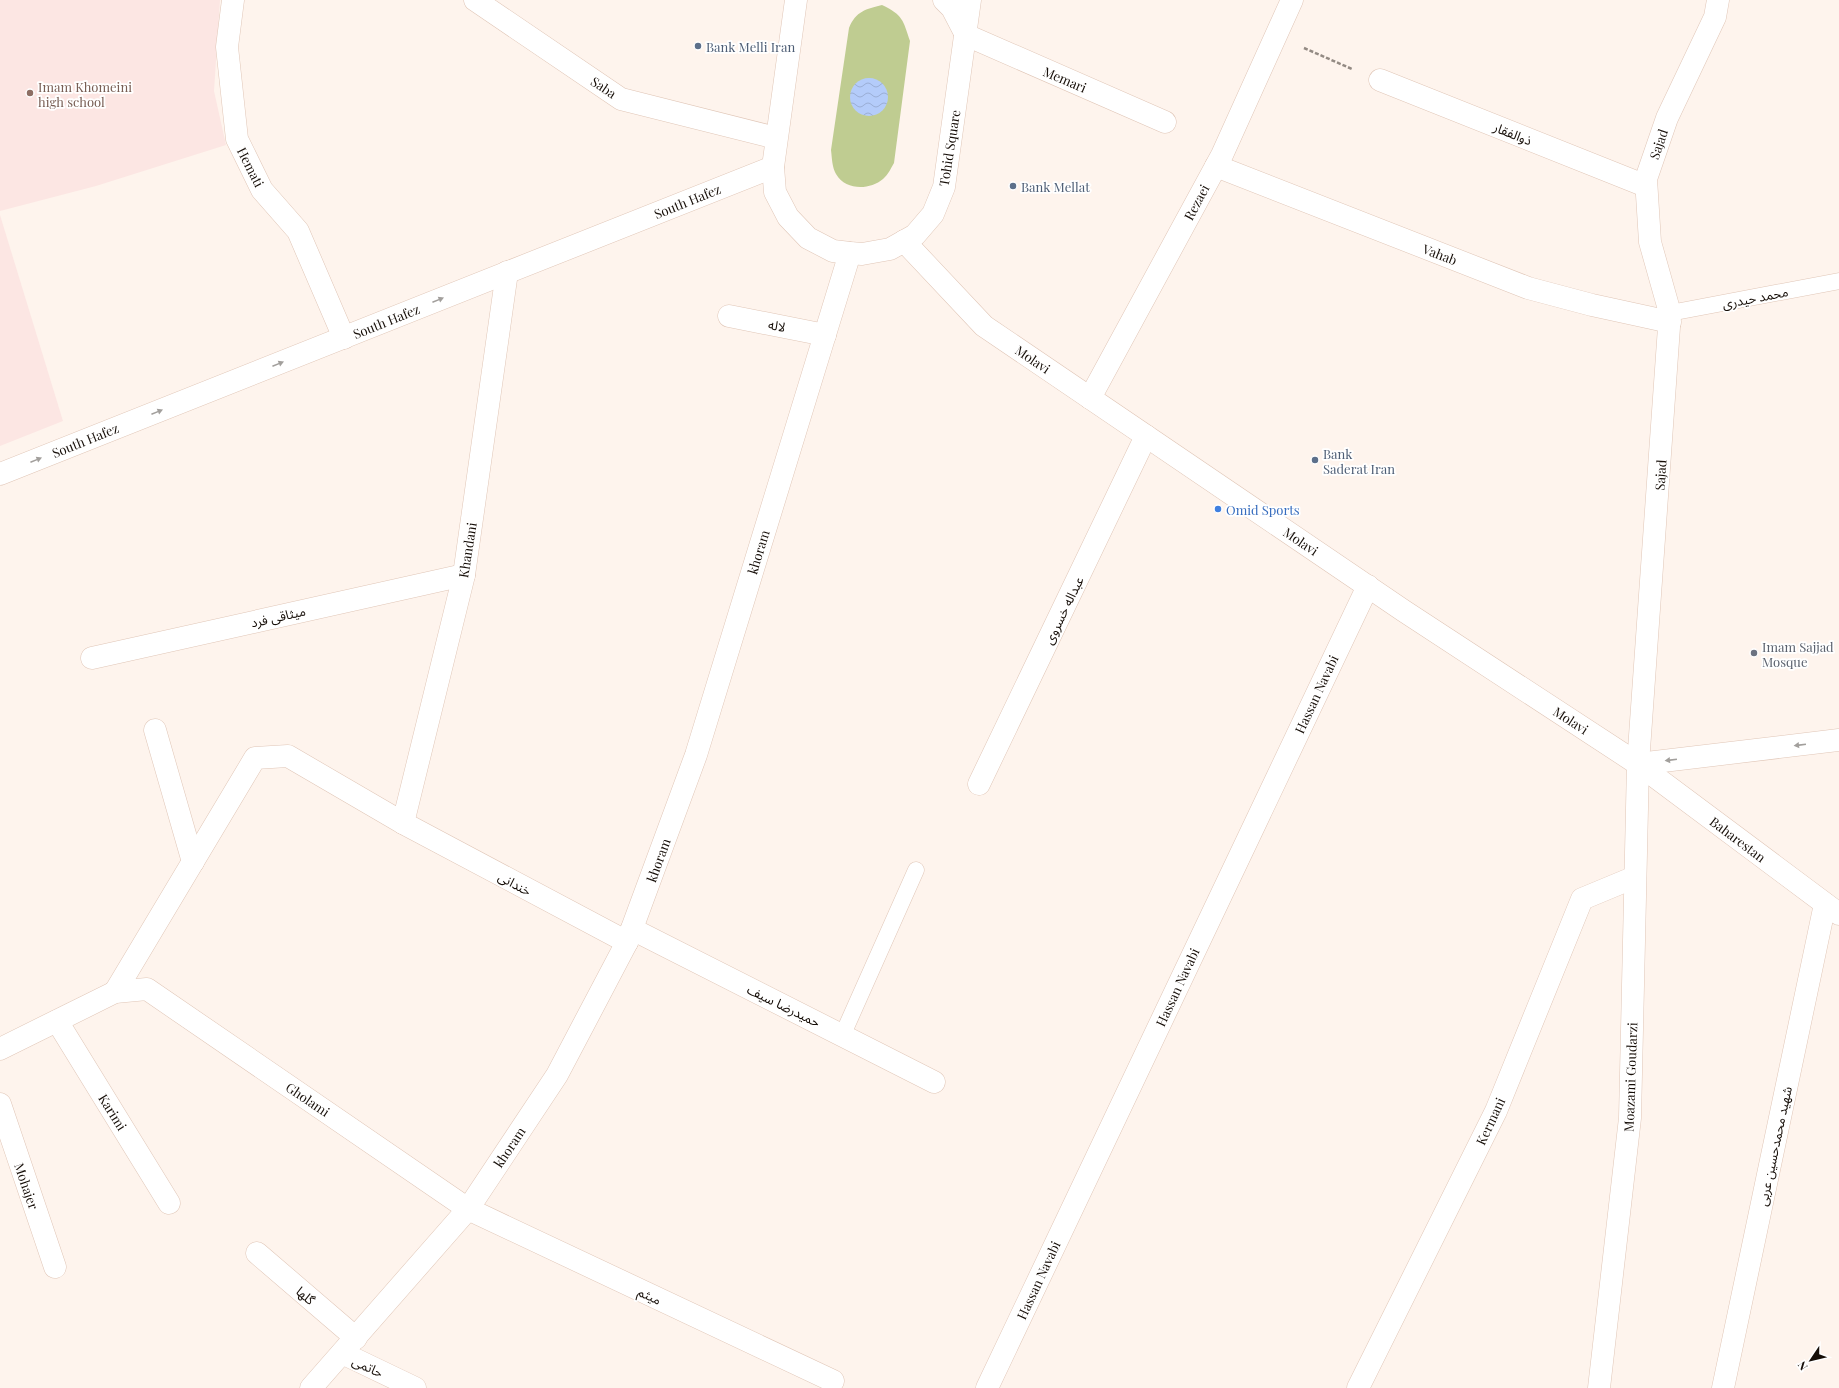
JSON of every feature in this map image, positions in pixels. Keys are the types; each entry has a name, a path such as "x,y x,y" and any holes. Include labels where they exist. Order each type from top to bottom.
{"street":[{"name":"Hemati","path":"233,0 227,47 237,139 262,190 298,231 344,338"},
{"name":"Saba","path":"475,0 621,99 776,138"},
{"name":"Tohid Square","path":"796,0 776,138 773,167 775,192 788,217 808,238 833,251 862,254 890,249 914,235 933,214 944,187 970,0"},
{"path":"944,0 952,8 966,35"},
{"name":"Rezaei","path":"1090,398 1216,166 1292,0"},
{"name":"Sajad","path":"1638,764 1670,317 1650,242 1646,179 1667,118 1714,17 1718,0"},
{"name":"Memari","path":"966,35 1166,122"},
{"name":"ذوالفقار","path":"1380,80 1646,186"},
{"name":"Vahab","path":"1216,166 1528,288 1592,305 1670,317"},
{"name":"South Hafez","path":"0,474 773,167"},
{"name":"Molavi","path":"904,241 984,326 1368,586 1638,764"},
{"name":"khoram","path":"312,1388 468,1209 557,1075 630,936 696,755 850,253"},
{"name":"Khandani","path":"403,823 464,575 507,272"},
{"name":"لاله","path":"729,316 825,335"},
{"name":"عبداله خسروی","path":"979,784 1146,436"},
{"name":"میثاقی فرد","path":"92,658 464,575"},
{"name":"Hassan Navabi","path":"986,1388 1368,586"},
{"path":"0,1049 115,992 193,862 155,730"},
{"path":"1638,764 1839,740"},
{"name":"خندانی","path":"193,862 256,758 288,756 403,823 630,936"},
{"name":"Moazami Goudarzi","path":"1599,1388 1630,1118 1638,764"},
{"name":"Baharestan","path":"1638,764 1832,909"},
{"name":"Kermani","path":"1358,1388 1496,1111 1582,899 1635,877"},
{"name":"شهید محمدحسین عربی","path":"1723,1388 1832,909"},
{"name":"حمیدرضا سیف","path":"630,936 843,1034 934,1082"},
{"name":"Gholami","path":"115,992 147,989 468,1209"},
{"name":"Karimi","path":"57,1021 170,1203"},
{"name":"Mohajer","path":"0,1104 55,1267"},
{"name":"میثم","path":"468,1209 832,1381"},
{"name":"گلها","path":"257,1253 349,1346"},
{"name":"حاتمی","path":"349,1346 416,1388"}],"lane":[{"name":"محمد حیدری","path":"1670,317 1839,281"},
{"path":"843,1034 916,870"}],"path":[{"path":"1276,36 1380,80"}],"shaded area":[{"path":"0,0 220,0 214,91 226,145 96,186 0,211"},
{"path":"0,215 63,421 0,446"}],"green space":[{"path":"882,5 898,15 904,23 910,41 894,163 886,176 878,183 865,187 858,187 846,184 840,180 833,165 831,150 849,28 858,14"}],"water":[{"path":"865,78 873,78 883,83 887,90 887,104 883,111 873,116 865,116 855,111 853,108 850,101 850,93 855,83 858,81"}],"place":[{"name":"Bank Melli Iran","path":"698,46"},
{"name":"Imam Khomeini high school","path":"30,93"},
{"name":"Bank Mellat","path":"1013,186"},
{"name":"Bank Saderat Iran","path":"1315,460"},
{"name":"Omid Sports","path":"1218,509"},
{"name":"Imam Sajjad Mosque","path":"1754,653"}]}
